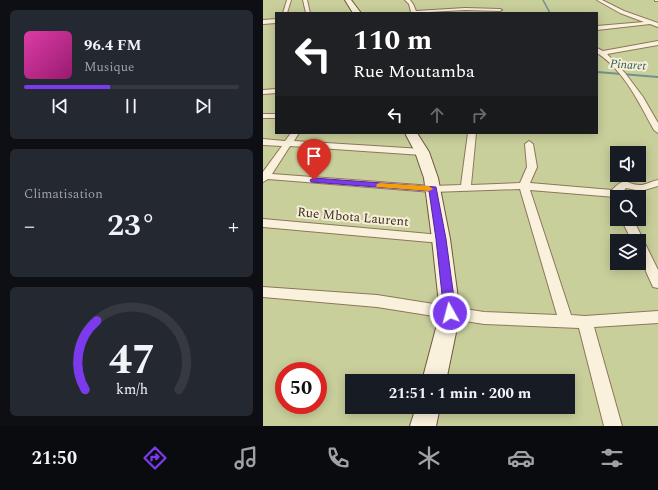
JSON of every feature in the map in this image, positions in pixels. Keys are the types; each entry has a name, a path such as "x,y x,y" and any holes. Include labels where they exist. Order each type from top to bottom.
{"main road":[{"path":"348,0 356,12"},
{"path":"412,134 422,152 431,178 441,239 450,313 436,374"},
{"path":"423,426 426,414"}],"street":[{"path":"285,12 289,0"},
{"path":"305,0 308,12"},
{"path":"407,0 411,4 413,12"},
{"path":"599,0 607,5 658,25"},
{"path":"430,12 500,10"},
{"path":"598,28 645,24 649,21 658,20"},
{"path":"263,22 275,21"},
{"path":"600,52 657,44"},
{"path":"600,52 612,61 630,83 658,130"},
{"path":"263,92 275,91"},
{"path":"263,116 275,116"},
{"path":"264,177 294,134"},
{"path":"466,188 472,134"},
{"path":"263,142 288,145 422,152"},
{"path":"529,144 531,167 524,186 566,321"},
{"path":"264,177 433,189 524,186 581,190 610,195"},
{"path":"620,190 624,184 641,188 658,183"},
{"name":"Rue Mbota Laurent","path":"263,223 441,239"},
{"path":"646,257 658,283"},
{"path":"263,292 377,301 485,318 585,322 658,317"},
{"path":"585,322 613,426"}],"green space":[{"path":"263,0 658,0 658,426 263,426"}],"waterway":[{"name":"Pinaret","path":"543,0 549,12"},
{"name":"Pinaret","path":"598,72 658,77"}],"slow traffic":[{"path":"380,186 429,189"}],"route":[{"path":"314,180 433,189 450,313"}]}
